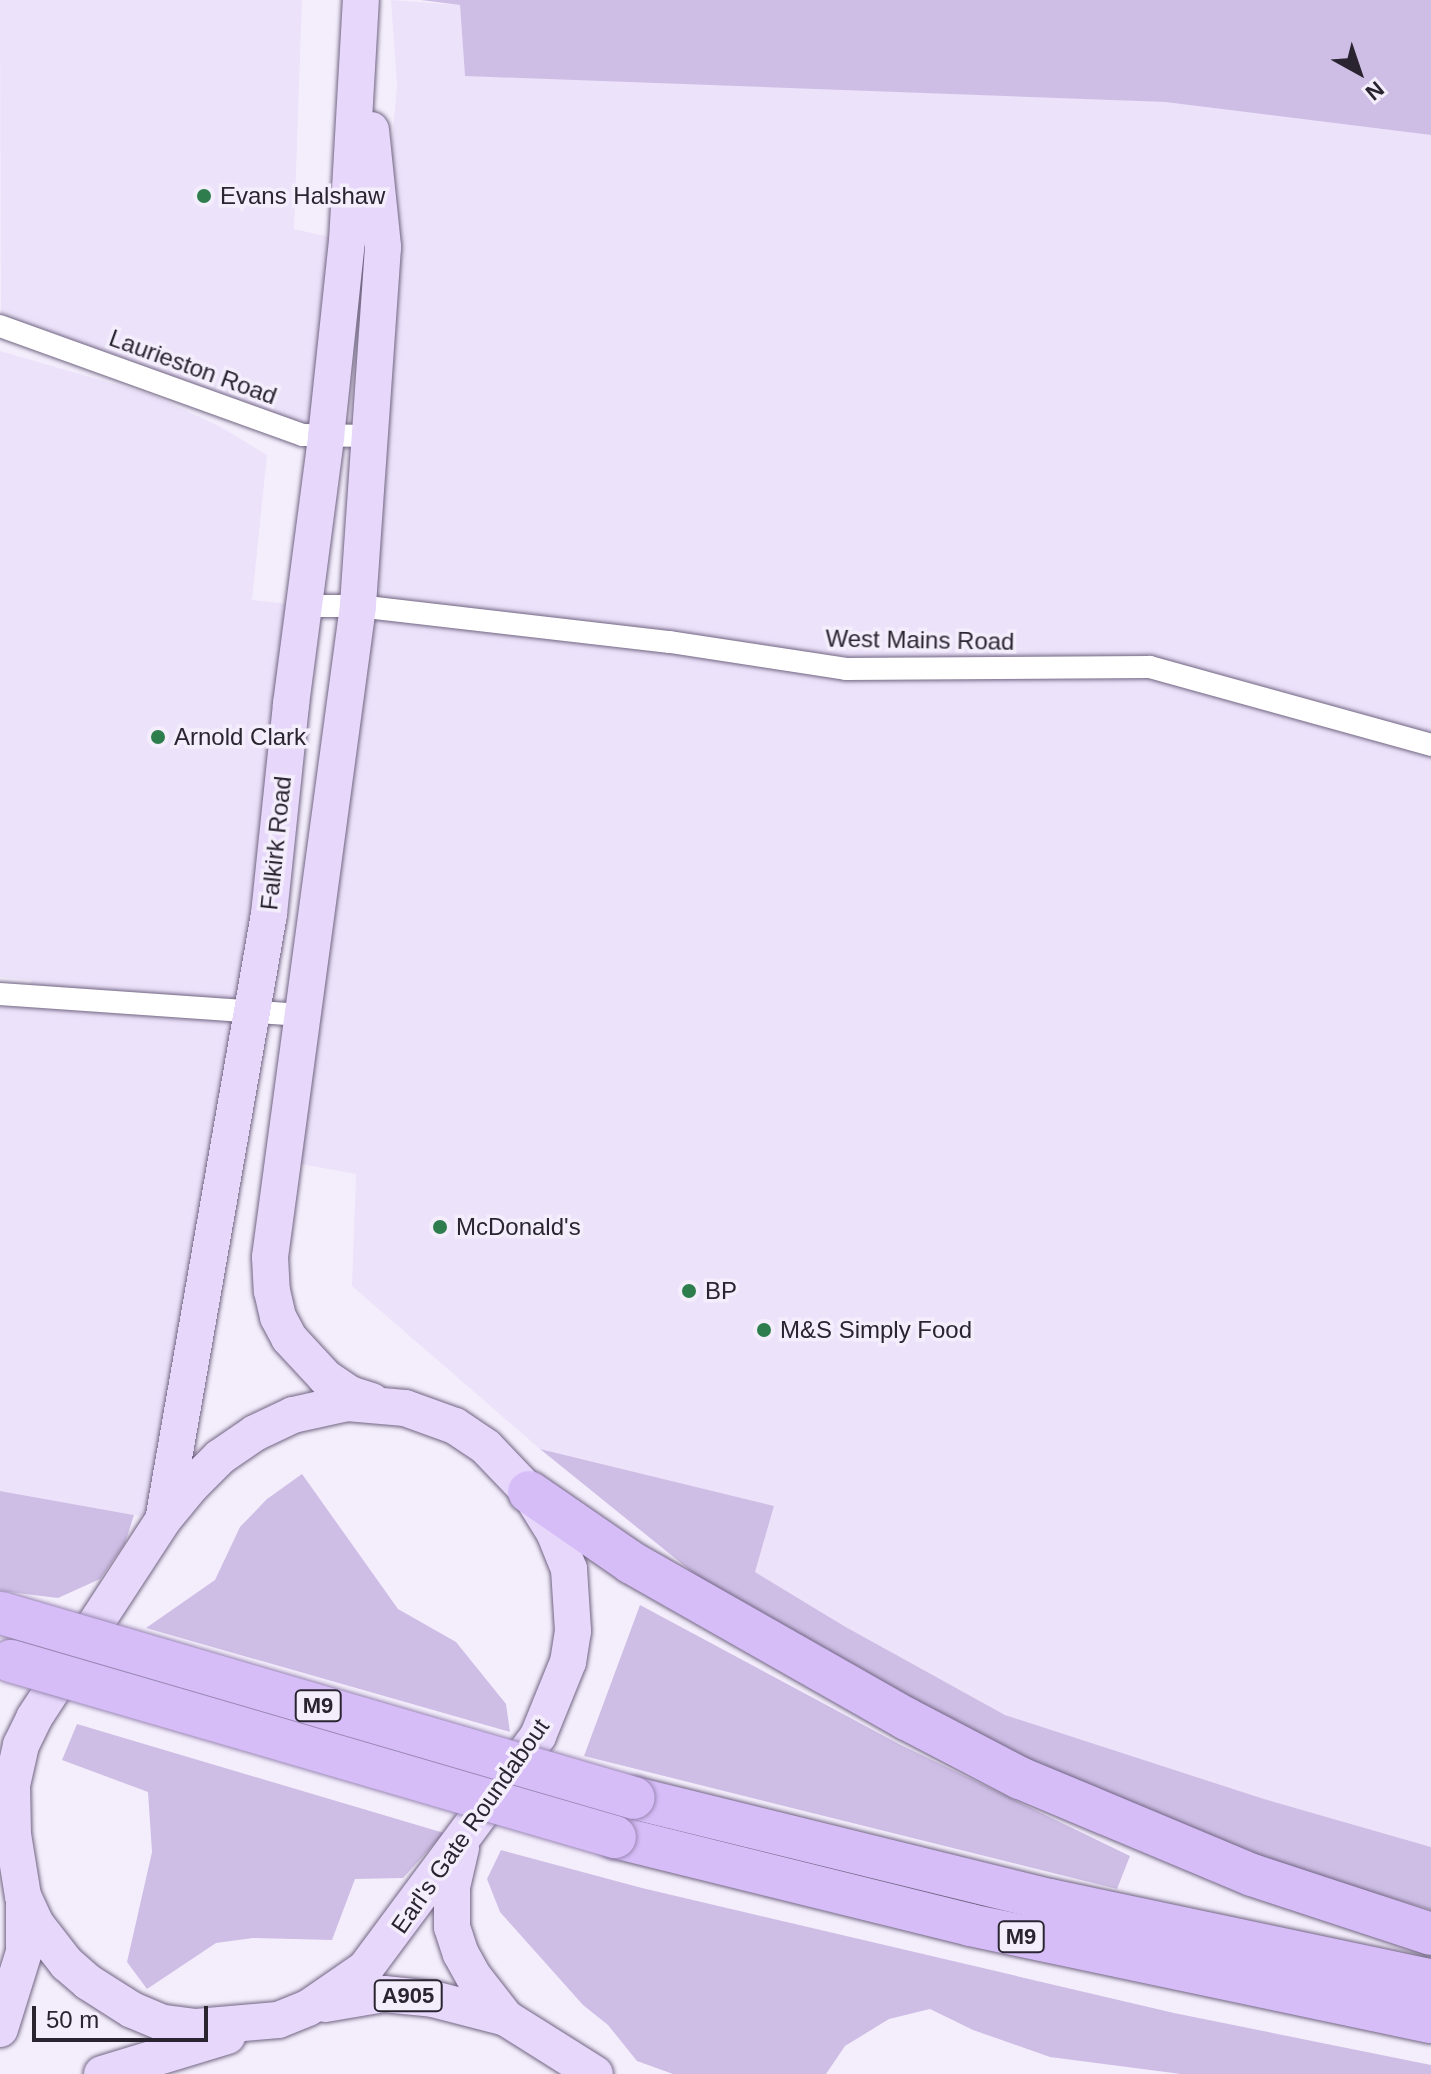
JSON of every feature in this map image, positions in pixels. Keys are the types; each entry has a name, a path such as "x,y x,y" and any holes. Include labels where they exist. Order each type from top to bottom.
{"highway":[{"path":"529,1492 658,1578 907,1719 1020,1778 1237,1870 1431,1934"},
{"name":"M9","path":"0,1613 634,1798 1050,1900 1431,1980"},
{"name":"M9","path":"5,1659 615,1837 1015,1935 1431,2022"}],"main road":[{"name":"Falkirk Road","path":"361,9 383,247 371,436 358,606 270,1257 272,1291 284,1327 308,1361 350,1394 377,1403"},
{"name":"Falkirk Road","path":"163,1520 255,1011 269,914 347,241 361,9"},
{"name":"Earl's Gate Roundabout","path":"377,1403 419,1412 455,1426 486,1447 529,1492 554,1532 569,1569 573,1631 568,1662 538,1736 366,1968 293,2014 196,2027 163,2023 132,2010 67,1964 36,1924 15,1882 12,1785 21,1745 34,1718 163,1520 220,1457 255,1433 315,1409 377,1403"},
{"path":"0,1740 34,1718"},
{"name":"A905","path":"463,1837 452,1886 452,1927 461,1954 474,1977 506,2018"},
{"path":"0,2029 24,1952 27,1923 15,1882"},
{"name":"A905","path":"293,2014 384,1994 433,1999 506,2018 595,2074"},
{"path":"102,2074 293,2014"}],"street":[{"name":"Laurieston Road","path":"0,326 303,435 371,436"},
{"name":"West Mains Road","path":"306,606 358,606 670,642 846,669 1150,667 1431,745"},
{"path":"0,994 301,1015"}],"shaded area":[{"path":"0,0 302,0 294,229 347,241 326,437 1,326"},
{"path":"391,0 460,5 465,75 1165,102 1431,135 1431,1847 1264,1799 1005,1715 844,1626 755,1572 774,1506 540,1449 352,1286 356,1174 284,1161 383,247 397,86"},
{"path":"421,0 1431,0 1431,135 1165,102 465,76 460,5"},
{"path":"0,351 152,395 219,426 267,455 252,600 306,606 163,1520 0,1491 0,1007 16,1007 32,980 0,977"},
{"path":"540,1449 774,1506 755,1572 844,1626 1005,1715 1264,1799 1431,1847 1431,1910 1231,1850 1022,1764 733,1605"},
{"path":"302,1474 398,1609 456,1642 506,1704 510,1732 146,1628 215,1580 240,1527 267,1499"},
{"path":"0,1491 134,1515 125,1543 100,1579 58,1598 0,1591"},
{"path":"640,1605 899,1744 1130,1856 1117,1889 584,1756"},
{"path":"77,1724 444,1833 403,1878 355,1879 332,1940 253,1938 216,1943 147,1989 127,1962 152,1852 148,1792 62,1760"},
{"path":"501,1850 642,1888 1174,2013 1431,2065 1431,2074 1181,2074 1050,2057 973,2030 930,2009 889,2019 845,2046 826,2074 673,2074 637,2061 608,2025 583,2005 500,1912 487,1879"}],"place":[{"name":"Evans Halshaw","path":"204,196"},
{"name":"Arnold Clark","path":"158,737"},
{"name":"McDonald's","path":"440,1227"},
{"name":"BP","path":"689,1291"},
{"name":"M&S Simply Food","path":"764,1330"}]}
